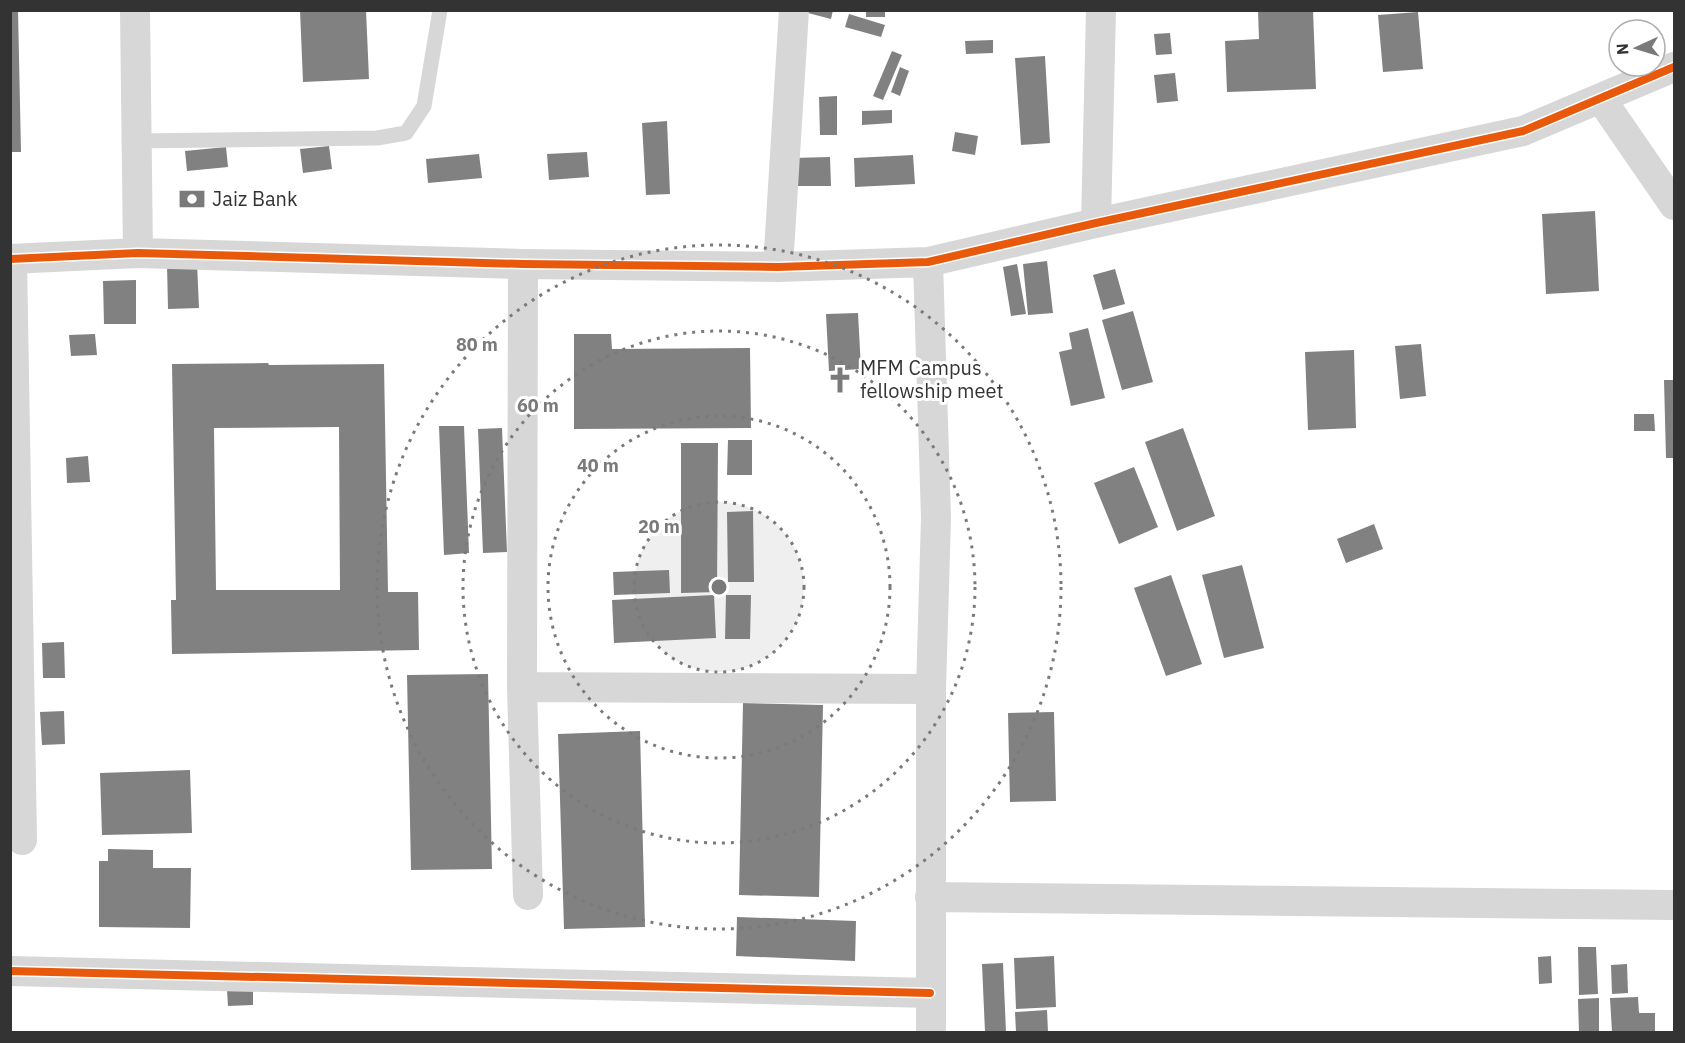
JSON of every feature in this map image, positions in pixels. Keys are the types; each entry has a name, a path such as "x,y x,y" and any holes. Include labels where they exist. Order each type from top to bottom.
{"street":[{"path":"135,10 138,253"},
{"path":"778,267 794,10"},
{"path":"1096,223 1101,10"},
{"path":"22,840 11,259 138,253 523,264 778,267 928,262 1096,223 1523,131 1674,67"},
{"path":"1601,99 1674,205"},
{"path":"928,262 936,518 931,689 931,1032"},
{"path":"523,264 522,687 528,895"},
{"path":"522,687 931,689"},
{"path":"930,897 1674,905"},
{"path":"10,971 930,993"}],"lane":[{"path":"136,141 377,138 406,133 424,106 440,10"}],"building":[{"path":"10,10 18,10 21,152 10,152"},
{"path":"300,10 366,10 369,79 303,82"},
{"path":"808,10 833,10 831,19 808,13"},
{"path":"866,10 885,10 885,17 866,17"},
{"path":"1258,10 1313,10 1316,89 1227,92 1225,41 1259,39"},
{"path":"1418,12 1423,69 1383,72 1378,15"},
{"path":"849,14 885,25 881,37 845,27"},
{"path":"1170,33 1172,54 1156,55 1154,34"},
{"path":"993,40 993,53 966,54 965,41"},
{"path":"892,51 902,55 883,100 873,96"},
{"path":"1045,56 1050,143 1021,145 1015,58"},
{"path":"900,67 909,71 900,96 891,92"},
{"path":"1175,73 1178,101 1157,103 1154,75"},
{"path":"837,96 837,135 820,135 819,97"},
{"path":"892,110 892,123 862,125 862,111"},
{"path":"667,121 670,194 646,195 642,123"},
{"path":"955,132 978,136 975,155 952,151"},
{"path":"329,146 332,169 303,173 300,149"},
{"path":"226,147 228,167 187,171 185,151"},
{"path":"587,152 589,177 549,180 547,154"},
{"path":"479,154 482,178 428,183 426,159"},
{"path":"913,155 915,184 855,187 854,158"},
{"path":"830,157 831,186 793,186 792,158"},
{"path":"1595,211 1599,291 1546,294 1542,214"},
{"path":"1047,261 1053,313 1028,315 1023,264"},
{"path":"197,263 199,308 168,309 167,264"},
{"path":"1017,264 1026,314 1011,316 1003,267"},
{"path":"1115,269 1125,304 1103,310 1093,275"},
{"path":"136,280 136,324 104,324 103,281"},
{"path":"1133,311 1153,382 1122,390 1102,320"},
{"path":"858,313 861,369 829,371 826,314"},
{"path":"1088,328 1105,398 1071,406 1059,352 1072,349 1069,333"},
{"path":"95,334 97,355 71,356 69,335"},
{"path":"574,334 611,334 612,349 750,348 751,428 574,429"},
{"path":"1421,344 1426,396 1400,399 1395,346"},
{"path":"1354,350 1356,428 1308,430 1305,352"},
{"path":"172,364 384,364 388,592 418,592 419,650 172,654 171,600 176,600","holes":["339,427 340,590 216,590 214,428"]},
{"path":"1664,380 1674,380 1674,458 1666,458"},
{"path":"1634,414 1654,414 1655,431 1634,431"},
{"path":"439,426 464,426 469,553 444,555"},
{"path":"502,428 507,552 483,553 478,429"},
{"path":"1183,428 1215,516 1177,531 1145,442"},
{"path":"728,440 752,440 752,475 727,475"},
{"path":"681,443 718,443 717,592 681,593"},
{"path":"88,456 90,482 67,483 66,458"},
{"path":"1134,467 1158,527 1119,544 1094,483"},
{"path":"753,511 754,582 728,582 727,512"},
{"path":"1374,524 1383,549 1346,563 1337,539"},
{"path":"1242,565 1264,648 1224,658 1202,575"},
{"path":"669,570 670,593 614,595 613,572"},
{"path":"1171,575 1202,664 1166,676 1134,588"},
{"path":"714,595 716,638 614,643 612,600"},
{"path":"726,595 751,595 750,639 725,639"},
{"path":"64,642 65,678 43,678 42,643"},
{"path":"488,674 492,869 411,870 407,675"},
{"path":"743,703 823,705 819,897 739,895"},
{"path":"64,711 65,744 42,745 40,712"},
{"path":"1054,712 1056,801 1010,802 1008,713"},
{"path":"640,731 645,927 564,929 558,734"},
{"path":"190,770 192,833 102,835 100,773"},
{"path":"108,849 153,850 153,868 191,868 190,928 99,927 99,861 108,861"},
{"path":"737,917 856,921 855,961 736,956"},
{"path":"1578,947 1596,947 1598,994 1579,995"},
{"path":"1054,956 1056,1007 1016,1009 1014,958"},
{"path":"1551,956 1552,983 1539,984 1538,957"},
{"path":"1003,963 1006,1032 985,1032 982,964"},
{"path":"1627,964 1628,993 1612,994 1611,965"},
{"path":"253,989 253,1005 228,1006 227,990"},
{"path":"1638,997 1639,1013 1655,1013 1655,1032 1612,1032 1610,998"},
{"path":"1599,998 1599,1032 1579,1032 1578,999"},
{"path":"1047,1010 1048,1032 1016,1032 1015,1012"}],"cycle path":[{"path":"10,259 138,253 523,264 778,267 928,262 1096,223 1523,131 1674,67"},
{"path":"10,971 930,993"}],"place":[{"name":"Jaiz Bank","path":"192,199"},
{"name":"MFM Campus fellowship meet","path":"840,380"}]}
